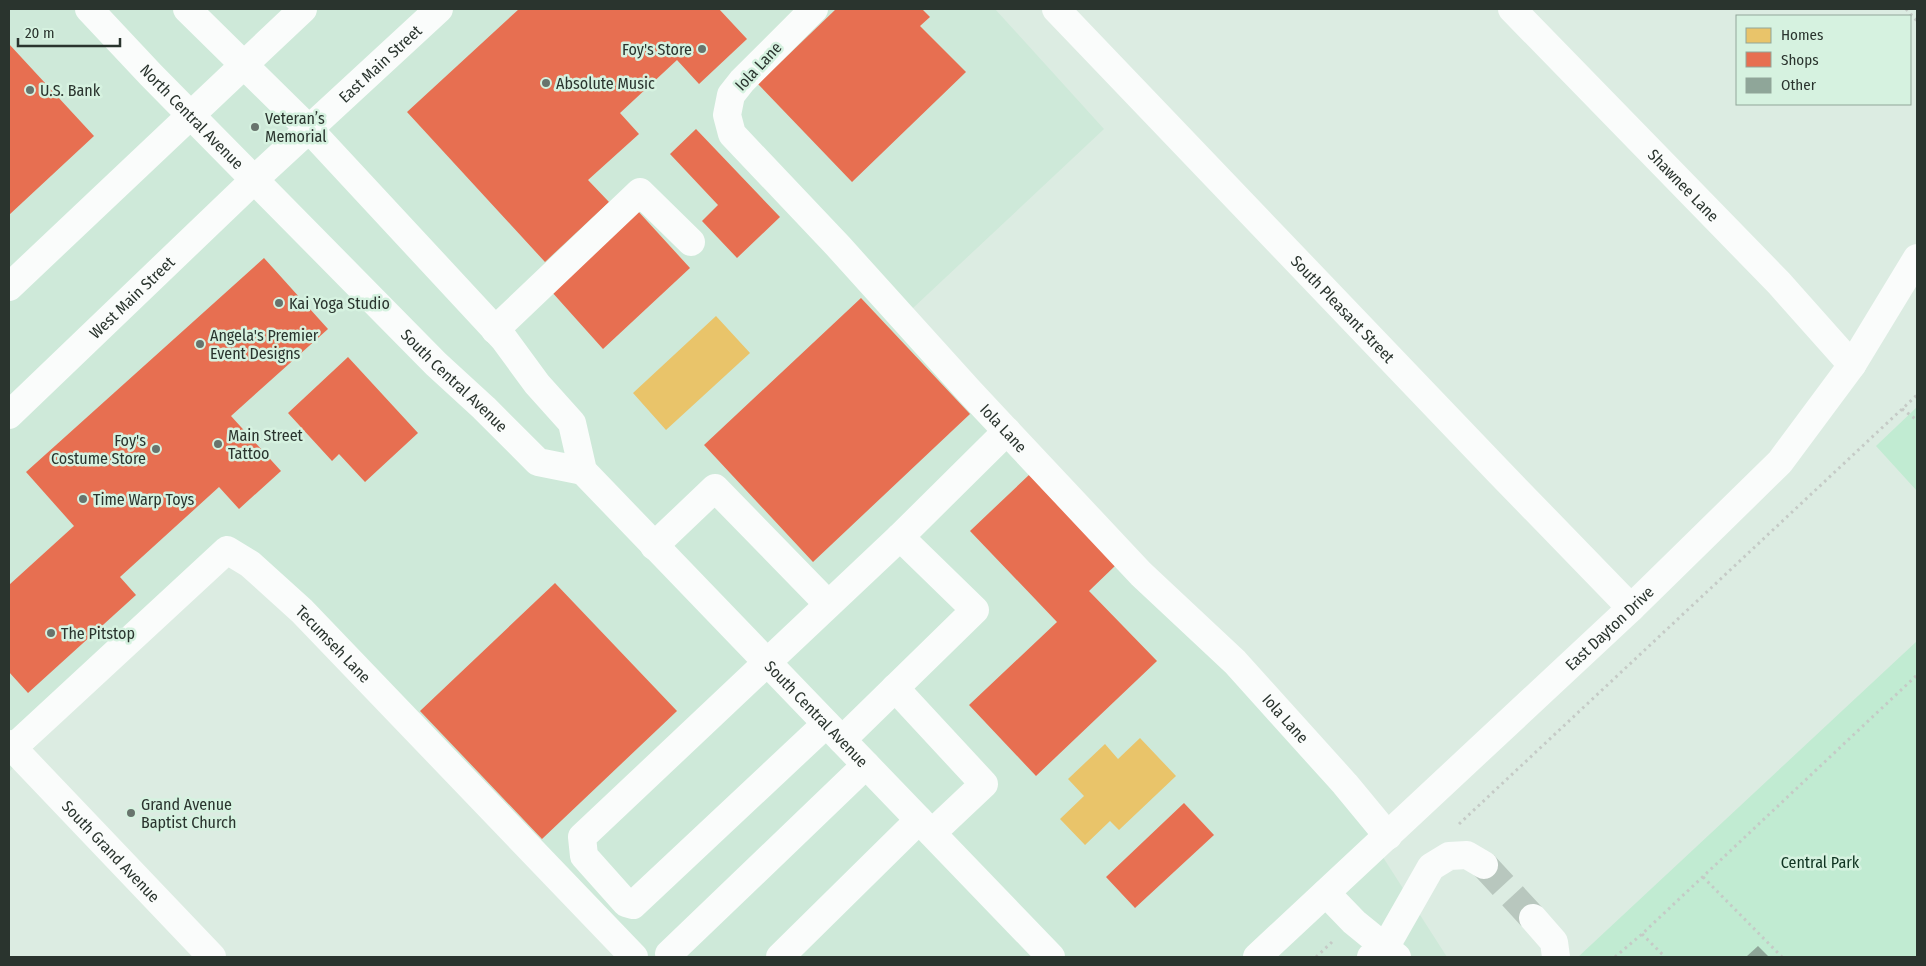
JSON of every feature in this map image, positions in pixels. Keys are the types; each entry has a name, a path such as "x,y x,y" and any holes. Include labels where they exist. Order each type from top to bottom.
{"street":[{"name":"North Central Avenue","path":"89,9 151,75 255,179"},
{"path":"187,9 309,129 504,339 537,384 572,423 583,471"},
{"path":"9,287 303,9"},
{"name":"East Main Street","path":"255,179 439,9"},
{"name":"Iola Lane","path":"814,9 742,81 731,95 727,115 732,134 1141,574 1235,662 1345,784 1388,836"},
{"name":"South Pleasant Street","path":"1056,9 1493,466 1632,608"},
{"name":"Shawnee Lane","path":"1512,9 1780,283 1852,365"},
{"name":"West Main Street","path":"9,415 255,179"},
{"name":"South Central Avenue","path":"255,179 436,364 484,408 538,462 583,471 1051,957"},
{"path":"495,330 640,192 691,242"},
{"name":"East Dayton Drive","path":"1259,957 1632,608 1780,462 1852,365 1917,258"},
{"path":"900,537 975,610 895,688 834,732 633,905 626,903 584,856 582,837 900,537 1007,432"},
{"path":"654,546 715,488 828,604"},
{"name":"Tecumseh Lane","path":"11,746 227,550 250,564 302,612 634,957"},
{"path":"780,957 926,827 984,784 895,688"},
{"name":"South Grand Avenue","path":"11,746 212,957"},
{"path":"671,957 669,954 866,765"},
{"path":"1326,893 1385,954 1431,867 1449,856 1467,855 1484,865"},
{"path":"1533,918 1554,942 1556,957"}],"path":[{"path":"1906,9 1917,21"},
{"path":"1455,828 1917,395"},
{"path":"1902,409 1917,420"},
{"path":"1615,957 1642,934 1917,675"},
{"path":"1703,877 1782,957"},
{"path":"1316,957 1354,922"},
{"path":"1642,934 1665,957"}],"shaded area":[{"path":"9,9 995,9 1104,129 912,309 1354,812 1447,957 645,957 244,546 9,772"}],"green space":[{"path":"1917,407 1917,491 1876,446"},
{"name":"Central Park","path":"1917,641 1917,957 1578,957"}],"building: Homes":[{"path":"716,316 750,353 666,430 633,393"},
{"path":"1140,738 1176,776 1119,830 1110,821 1085,845 1060,819 1084,796 1068,779 1105,744 1118,759"}],"building: Shops":[{"path":"519,9 719,9 747,39 699,84 677,60 620,113 639,134 588,180 609,202 545,262 407,112"},
{"path":"836,9 922,9 930,17 920,26 966,72 852,182 758,84"},
{"name":"U.S. Bank","path":"9,44 94,136 9,215"},
{"path":"696,129 780,217 737,258 702,221 718,205 670,154"},
{"path":"637,210 690,268 603,349 551,291"},
{"path":"264,258 328,329 231,416 281,471 239,509 219,487 120,577 136,595 28,693 9,672 9,585 74,526 26,472"},
{"path":"861,298 970,414 813,562 704,445"},
{"path":"348,357 418,433 365,482 339,454 332,461 288,413"},
{"path":"1030,474 1116,565 1089,591 1157,661 1036,776 969,705 1057,622 970,531"},
{"path":"555,583 677,711 542,839 420,711"},
{"path":"1184,803 1214,835 1135,908 1106,877"}],"building: Other":[{"path":"1758,946 1769,957 1746,957"}],"tunnel":[{"path":"1484,865 1533,918"}],"place":[{"name":"Foy's Store","path":"702,49"},
{"name":"Absolute Music","path":"546,83"},
{"name":"U.S. Bank","path":"30,90"},
{"name":"Veteran’s Memorial","path":"255,127"},
{"name":"Kai Yoga Studio","path":"279,303"},
{"name":"Angela's Premier Event Designs","path":"200,344"},
{"name":"Main Street Tattoo","path":"218,444"},
{"name":"Foy's Costume Store","path":"156,449"},
{"name":"Time Warp Toys","path":"83,499"},
{"name":"The Pitstop","path":"51,633"},
{"name":"Grand Avenue Baptist Church","path":"131,813"}]}
